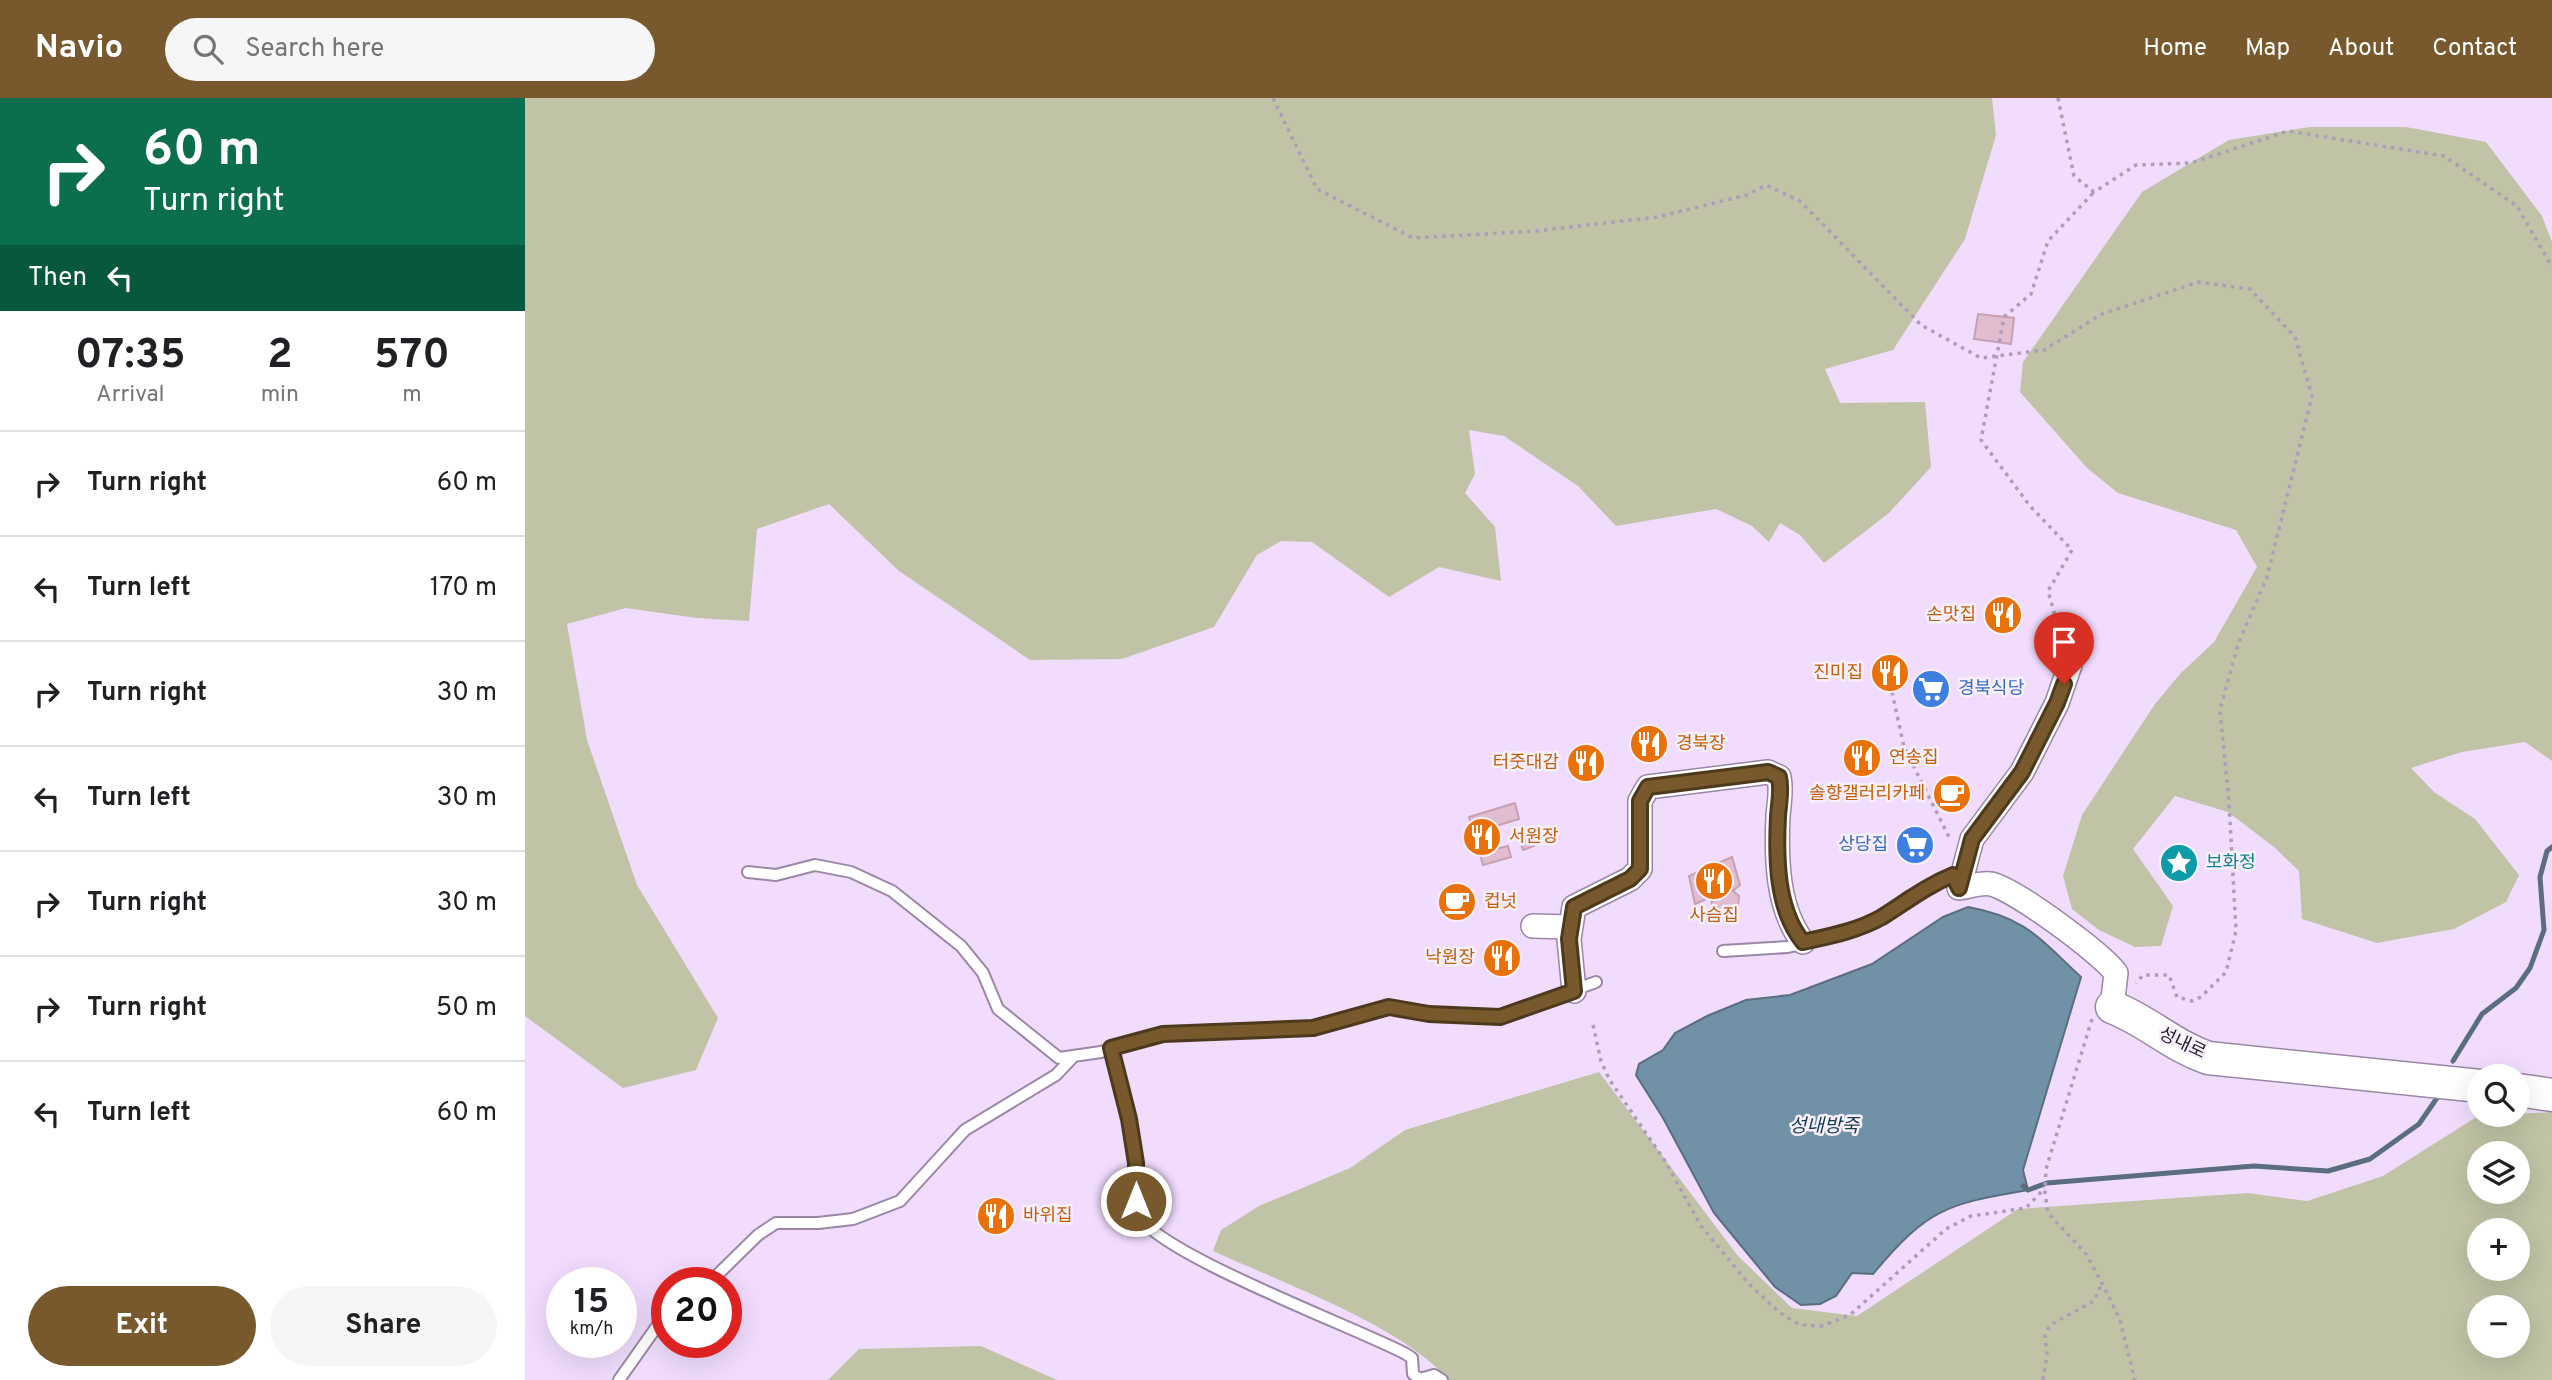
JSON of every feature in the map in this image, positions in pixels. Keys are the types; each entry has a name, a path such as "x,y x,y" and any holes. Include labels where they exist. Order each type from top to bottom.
{"street":[{"path":"2070,664 2057,703 2022,772 1972,839 1959,888 1991,884 2044,914 2106,960 2116,973 2103,1009"},
{"path":"1574,991 1569,958 1574,907 1630,879 1640,869 1640,801 1648,787 1768,772 1779,777 1781,786 1778,848 1783,905 1790,926 1803,942"},
{"path":"1533,926 1570,927"},
{"name":"성내로","path":"2103,1009 2142,1019 2154,1033 2208,1058 2467,1085"},
{"path":"2530,1092 2552,1096"}],"lane":[{"path":"748,872 776,875 815,865 851,872 893,891 974,958 998,1009 1059,1058 1073,1058 1163,1034 1313,1028 1389,1007 1429,1014 1500,1017 1595,982"},
{"path":"1723,951 1788,947 1846,933 1870,922 1933,883 1953,875 1959,888"},
{"path":"1111,1048 1129,1119 1136,1163 1136,1201 1139,1215 1147,1226 1181,1249 1245,1283 1406,1354 1412,1358 1413,1374 1420,1378 1434,1375 1442,1380"},
{"path":"725,1267 758,1235 776,1223 818,1223 853,1219 899,1201 908,1195 965,1129 1056,1075 1073,1058"},
{"path":"618,1380 651,1334"}],"path":[{"path":"1273,98 1317,189 1413,238 1537,231 1657,217 1747,195 1766,185 1800,201 1921,325 1981,358 2044,350 2102,314 2199,282 2250,289 2295,337 2312,396 2267,577 2238,644 2220,710 2229,802 2236,931 2227,972 2201,997 2192,1001 2177,997 2169,975 2143,975 2103,1009 2046,1169 2048,1213 2087,1255 2120,1320 2135,1380"},
{"path":"2058,98 2074,176 2094,192"},
{"path":"2070,664 2048,591 2072,550 2030,506 1981,440 2004,317 2031,294 2047,241 2094,192 2136,165 2191,163 2288,131 2444,156 2517,206 2552,267"},
{"path":"1892,692 1904,747 1949,837 1952,850"},
{"path":"1593,1025 1601,1061 1609,1079 1664,1161 1701,1226 1756,1290 1780,1313 1800,1325 1822,1326 1850,1315 1946,1229 1971,1216 2026,1208 2045,1190"},
{"path":"2043,1380 2047,1356 2045,1335 2050,1325 2094,1301 2101,1284"}],"green space":[{"path":"525,98 1992,98 1996,135 1965,239 1893,350 1825,369 1840,403 1925,402 1931,467 1889,513 1824,563 1800,535 1780,523 1769,542 1752,526 1716,509 1616,526 1578,486 1504,436 1469,430 1475,474 1465,493 1495,527 1501,581 1439,567 1389,597 1312,542 1281,541 1257,555 1214,627 1122,659 1030,660 899,571 829,504 757,529 749,621 696,618 626,608 567,624 587,740 637,885 718,1018 696,1070 623,1088 525,1016"},
{"path":"2310,127 2406,127 2486,142 2542,216 2552,242 2552,761 2525,742 2462,752 2411,768 2434,792 2475,819 2519,875 2506,902 2454,929 2377,943 2302,919 2299,871 2274,847 2228,812 2175,796 2133,849 2173,906 2161,946 2135,947 2099,930 2072,909 2063,876 2082,815 2155,704 2180,674 2214,642 2257,567 2236,530 2118,493 2087,468 2020,392 2023,362 2142,192 2229,140"},
{"path":"1599,1072 1738,1256 1792,1308 1857,1316 2018,1209 2248,1193 2307,1201 2383,1176 2467,1123 2467,1127 2530,1127 2530,1113 2552,1112 2552,1380 1449,1380 1401,1340 1371,1323 1339,1306 1213,1251 1221,1230 1259,1206 1350,1168 1405,1130"},
{"path":"981,1346 1057,1380 828,1380 859,1349"}],"water":[{"name":"성내방죽","path":"1968,907 2004,917 2031,932 2081,977 2023,1170 2028,1190 1977,1200 1940,1213 1908,1235 1873,1274 1852,1273 1836,1296 1820,1304 1801,1305 1775,1287 1714,1213 1663,1118 1636,1075 1639,1064 1663,1050 1675,1033 1707,1016 1746,1000 1790,995 1872,964 1943,917"}],"building":[{"path":"1978,314 2014,318 2011,344 1974,339"},
{"name":"서원장","path":"1515,803 1519,819 1486,829 1492,850 1508,846 1511,857 1483,865 1469,817"},
{"path":"1530,834 1534,846 1523,850 1519,838"},
{"name":"사슴집","path":"1732,857 1740,885 1733,891 1739,896 1738,906 1733,912 1721,912 1712,906 1711,897 1695,904 1689,876"}],"waterway":[{"path":"2453,1061 2482,1014 2516,988 2530,968 2544,930 2540,877 2547,851 2552,847"},
{"path":"2023,1186 2028,1190 2047,1183 2254,1166 2328,1171 2370,1159 2419,1124 2437,1098"}],"place":[{"name":"손맛집","path":"2003,615"},
{"name":"진미집","path":"1890,673"},
{"name":"경북식당","path":"1931,689"},
{"name":"경북장","path":"1649,744"},
{"name":"연송집","path":"1862,758"},
{"name":"터줏대감","path":"1586,763"},
{"name":"솔향갤러리카페","path":"1952,794"},
{"name":"서원장","path":"1482,837"},
{"name":"상당집","path":"1915,845"},
{"name":"보화정","path":"2179,863"},
{"name":"사슴집","path":"1714,881"},
{"name":"컵넛","path":"1457,902"},
{"name":"낙원장","path":"1502,958"},
{"name":"바위집","path":"996,1216"}],"route":[{"path":"1136,1201 1136,1163 1129,1119 1111,1048 1144,1037 1193,1031 1289,1031 1313,1028 1389,1007 1429,1014 1459,1013 1500,1017 1574,991 1569,958 1574,907 1630,879 1640,869 1640,801 1648,787 1741,774 1768,772 1779,777 1781,786 1778,848 1783,905 1790,926 1803,942 1846,933 1882,917 1908,897 1953,875 1959,888 1972,839 2022,772 2064,684"}]}
